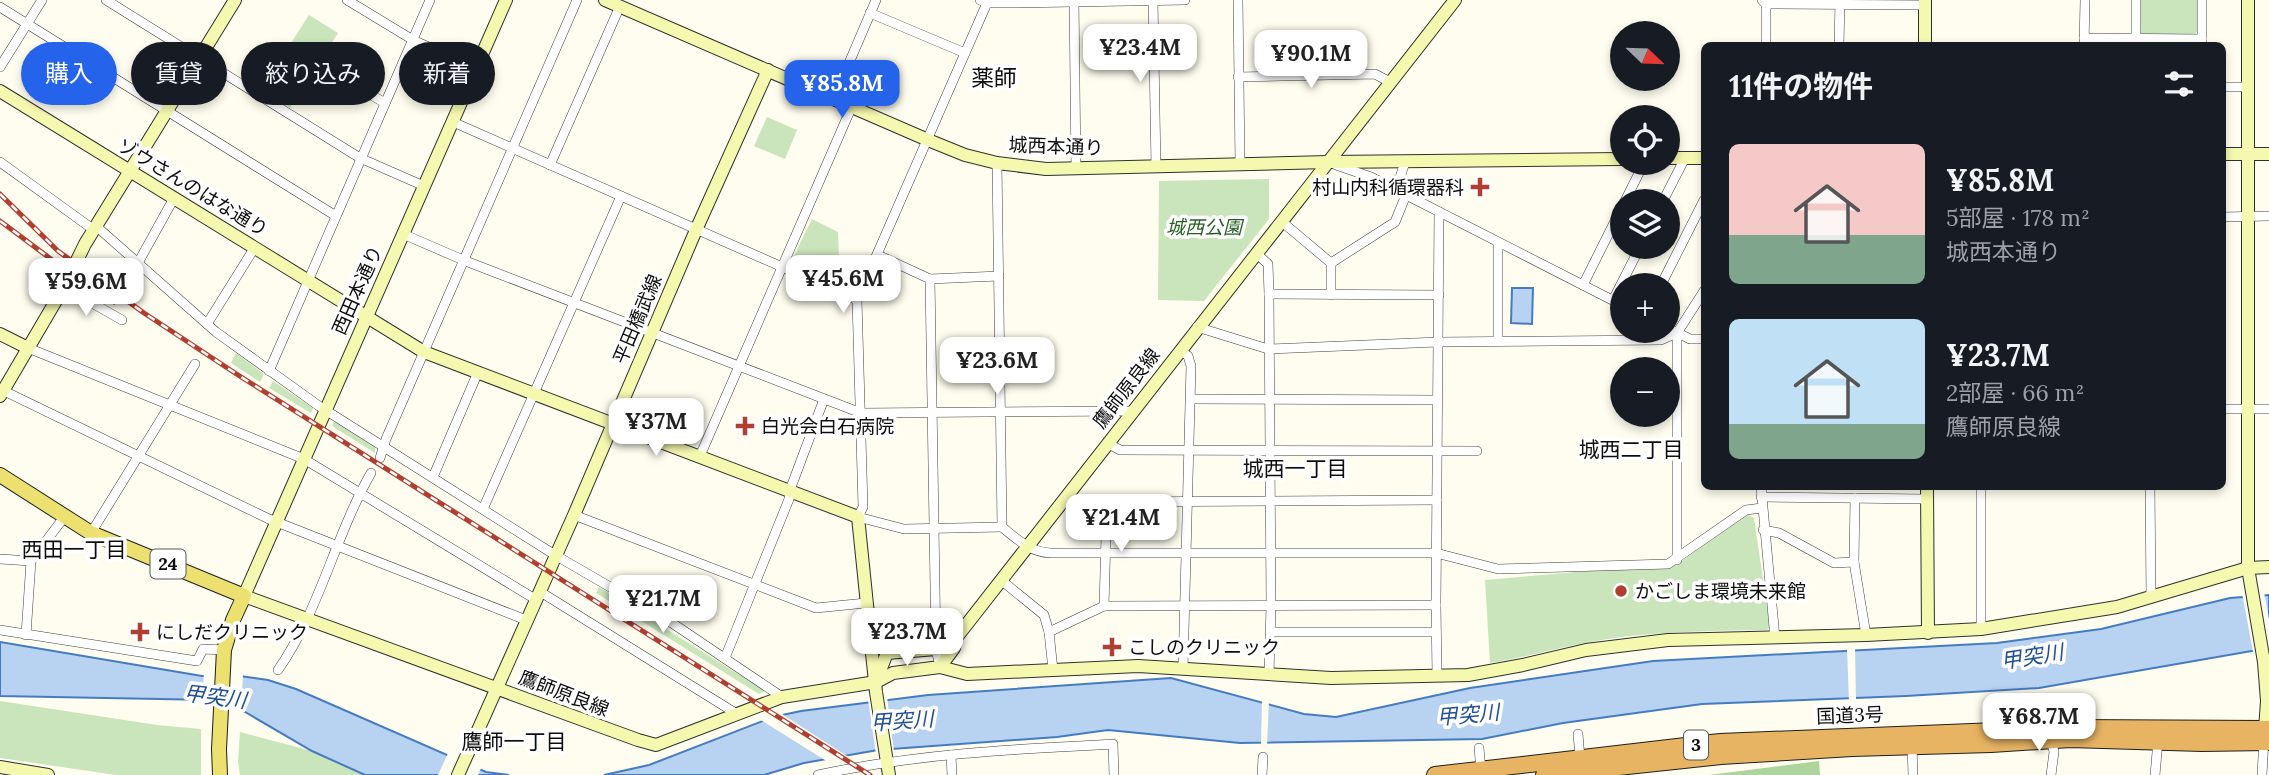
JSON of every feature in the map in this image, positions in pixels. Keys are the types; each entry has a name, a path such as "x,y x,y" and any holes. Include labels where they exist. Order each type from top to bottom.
{"highway":[{"name":"国道3号","path":"1545,775 1721,756 1912,746 2050,735 2095,727 2267,736"},
{"name":"国道3号","path":"1435,775 1720,742 2050,735 2070,739 2158,741 2267,736"}],"main road":[{"name":"24","path":"0,475 91,533 244,596"},
{"path":"220,775 224,650 244,596"}],"street":[{"path":"0,67 42,0"},
{"path":"208,42 235,0"},
{"path":"347,0 418,42"},
{"path":"385,103 430,0"},
{"name":"西田本通り","path":"487,42 506,0"},
{"path":"380,458 577,0"},
{"name":"城西本通り","path":"605,0 928,140 965,155 997,163 1046,169 1610,159"},
{"path":"834,98 876,0"},
{"path":"1074,0 1076,168"},
{"path":"1153,0 1156,167"},
{"path":"888,765 876,687 858,517 863,507 857,300 965,53 983,2 1185,0"},
{"path":"1238,0 1240,164"},
{"name":"鷹師原良線","path":"887,653 936,649 956,638 1455,0"},
{"path":"2085,0 2084,42 2136,38 2202,42 2202,0"},
{"path":"2136,0 2136,38"},
{"path":"2248,0 2249,573 2267,701 2267,736 2262,775"},
{"path":"113,2 174,42"},
{"path":"1766,42 1764,2 1925,3 1925,42"},
{"path":"1839,42 1840,2"},
{"path":"550,165 620,6"},
{"path":"0,7 336,216"},
{"path":"870,13 965,53"},
{"name":"平田橋武線","path":"458,775 768,70"},
{"path":"1238,77 1375,75 1390,82"},
{"path":"227,76 360,158 424,186"},
{"path":"2226,87 2248,87"},
{"name":"ゾウさんのはな通り","path":"0,91 424,352 858,517"},
{"path":"170,105 1,392 277,522 526,621"},
{"path":"270,371 384,105"},
{"name":"西田本通り","path":"244,596 460,105"},
{"path":"699,456 852,106"},
{"path":"453,122 857,300"},
{"path":"2226,154 2269,154"},
{"path":"1680,158 1701,158"},
{"path":"1669,189 1685,158"},
{"path":"0,162 95,228 207,324 326,410 555,555 672,623 782,697"},
{"path":"1328,162 1371,177 1610,298"},
{"path":"1396,190 1405,162"},
{"path":"997,163 1002,527"},
{"path":"1331,263 1395,222 1406,195"},
{"path":"483,509 621,196"},
{"path":"138,263 174,198"},
{"path":"1667,273 1701,206"},
{"path":"1437,676 1438,212"},
{"path":"2226,217 2269,216"},
{"path":"1281,221 1331,263 1331,295"},
{"path":"1583,285 1610,232"},
{"path":"403,234 463,260 861,412 1133,411"},
{"path":"1498,243 1498,341"},
{"path":"207,324 255,247"},
{"path":"1256,253 1268,264 1269,294 1269,674"},
{"path":"878,255 930,279 999,276"},
{"path":"930,279 936,649 940,667 967,674 1138,666 1332,678 1468,675 1523,666 1586,650 1668,640 1928,633 1981,629 2079,614 2269,567"},
{"path":"64,287 122,320"},
{"path":"1269,294 1439,295"},
{"path":"1680,328 1701,296"},
{"path":"1197,327 1268,349 1438,342 1610,340"},
{"path":"0,334 28,348 304,459 737,715"},
{"path":"1680,334 1690,339 1701,339"},
{"path":"1676,560 1677,343"},
{"path":"1180,350 1188,356 1191,366 1183,669"},
{"path":"91,533 195,364"},
{"path":"433,477 478,372"},
{"path":"1191,399 1437,400"},
{"path":"725,658 789,499 824,400"},
{"path":"2226,409 2269,410"},
{"path":"1107,443 1120,450 1477,451"},
{"path":"278,670 292,650 371,473"},
{"path":"1761,490 1775,638"},
{"path":"1981,490 1981,629"},
{"path":"2150,490 2151,597"},
{"path":"1761,497 1854,498 1927,493 1928,633"},
{"path":"1066,496 1076,500 1107,502 1437,500"},
{"path":"1854,498 1854,562 1866,635"},
{"path":"1104,606 1107,502"},
{"path":"858,517 904,529 1002,527 1028,547 1040,552 1436,553 1498,569 1668,564 1746,510 1762,508"},
{"path":"574,515 816,608 866,603"},
{"path":"26,635 31,561 65,516"},
{"path":"1763,530 1779,533 1834,563 1854,562"},
{"path":"0,559 31,561"},
{"path":"1001,580 1044,615 1049,632 1053,670"},
{"name":"鷹師原良線","path":"244,596 595,726 656,745 782,697 876,687 892,673 940,667 954,648 956,638"},
{"path":"1049,632 1104,606 1436,605"},
{"path":"0,630 197,661 203,649 224,650"},
{"path":"1271,632 1436,632"},
{"path":"871,641 887,653 876,687"},
{"path":"1578,734 1580,758"},
{"path":"2050,735 2054,752 2051,775"},
{"path":"2155,775 2158,741"},
{"path":"818,775 865,765 888,765 951,755 1113,744 1114,775"},
{"path":"1912,746 1913,775"},
{"path":"1479,748 1481,770"},
{"path":"951,755 952,775"},
{"path":"1262,775 1263,757"},
{"path":"0,767 40,774"}],"green space":[{"path":"2138,0 2198,0 2198,31 2195,34 2143,35 2138,31"},
{"path":"309,15 338,33 332,42 292,42"},
{"path":"767,117 797,130 785,159 754,146"},
{"name":"城西公園","path":"1269,179 1269,219 1204,301 1158,300 1159,181"},
{"path":"812,219 838,232 839,256 863,270 853,292 791,262"},
{"path":"236,353 264,374 260,382 231,363"},
{"path":"273,381 313,408 311,413 269,388"},
{"path":"334,421 375,447 375,453 332,426"},
{"path":"1747,514 1754,518 1770,627 1767,630 1630,636 1490,663 1485,580 1679,563"},
{"path":"599,587 765,691 759,694 596,593"},
{"path":"0,701 157,725 201,729 201,775 116,775 0,758"},
{"path":"240,732 312,751 365,775 240,775"},
{"path":"1819,761 1820,775 1709,775"}],"water":[{"path":"1512,288 1533,288 1532,324 1511,323"},
{"name":"甲突川","path":"2269,595 2269,648 2039,688 1702,704 1563,723 1482,739 1240,743 1108,730 1057,737 878,750 804,763 764,775 604,775 649,765 773,717 928,695 1171,678 1304,714 1336,717 1470,688 1653,661 1997,643 2101,629 2230,598"},
{"name":"甲突川","path":"0,642 202,676 240,676 268,680 296,689 486,772 509,775 365,775 312,751 245,712 212,700 0,696"}],"pier":[{"path":"2264,592 2269,619 2269,652 2251,655 2253,652 2242,593"},
{"path":"1855,648 1856,702 1849,702 1847,649"},
{"path":"204,672 243,673 241,714 212,704 202,704"},
{"path":"887,697 894,752 876,754 868,699"},
{"path":"1262,699 1269,701 1267,746 1261,746"},
{"path":"779,712 850,758 828,762 759,719"},
{"path":"449,751 482,766 478,775 438,775"}],"railway":[{"path":"0,194 58,251 144,313 870,775"},
{"path":"0,221 114,302"}],"place":[{"name":"村山内科循環器科","path":"1480,187"},
{"name":"白光会白石病院","path":"745,426"},
{"name":"かごしま環境未来館","path":"1621,591"},
{"name":"にしだクリニック","path":"140,632"},
{"name":"こしのクリニック","path":"1112,647"}],"district":[{"name":"薬師","path":"994,78"},
{"name":"城西二丁目","path":"1631,450"},
{"name":"城西一丁目","path":"1295,469"},
{"name":"西田一丁目","path":"74,550"},
{"name":"鷹師一丁目","path":"514,742"}]}
